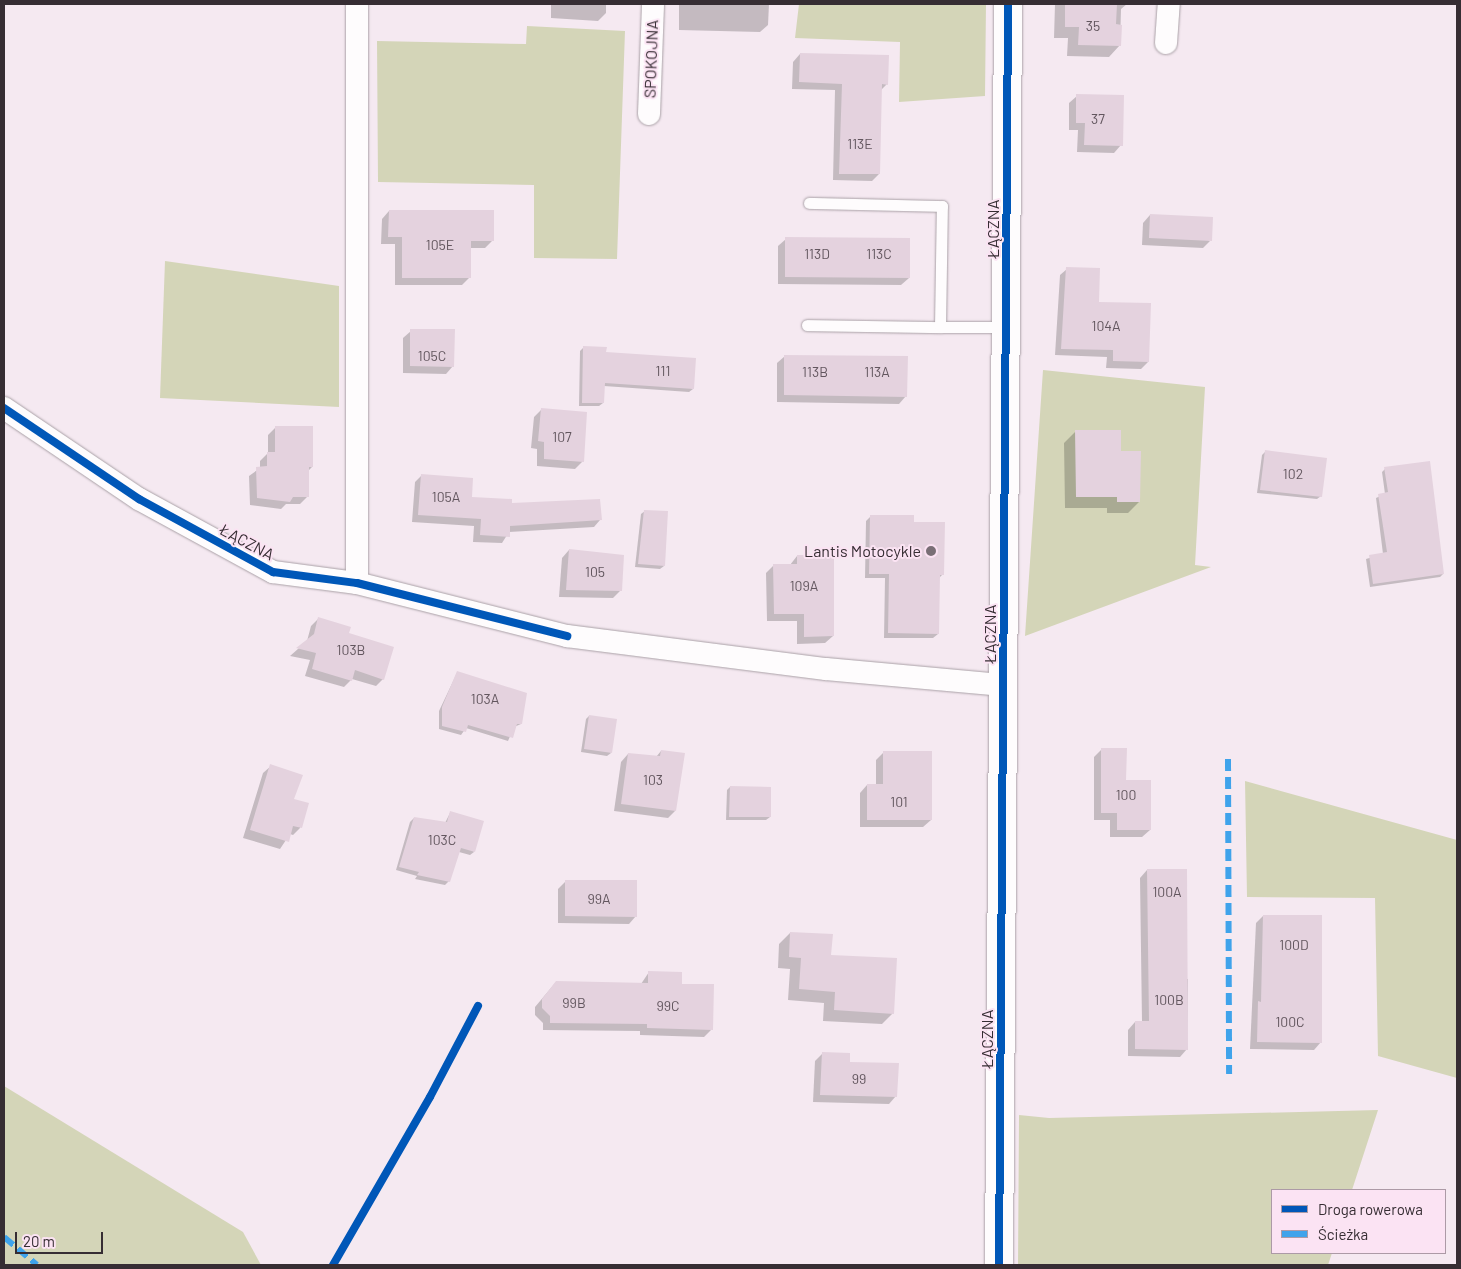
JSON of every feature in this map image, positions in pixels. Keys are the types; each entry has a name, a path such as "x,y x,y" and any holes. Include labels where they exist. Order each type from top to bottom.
{"street":[{"path":"357,4 357,583"},
{"name":"SPOKOJNA","path":"649,114 653,4"},
{"name":"ŁĄCZNA","path":"999,1265 1008,4"},
{"path":"1166,43 1169,4"},
{"name":"ŁĄCZNA","path":"4,408 139,499 273,572 357,583 567,636 826,669 1003,684"}],"lane":[{"path":"809,203 942,206 940,327"},
{"path":"808,326 1006,327"}],"green space":[{"path":"799,4 986,4 985,96 899,102 900,42 795,38"},
{"path":"527,26 625,31 617,259 534,258 534,185 378,182 377,41 526,44"},
{"path":"165,261 339,286 339,407 160,398"},
{"path":"1043,370 1205,387 1195,565 1211,567 1025,636"},
{"path":"1245,781 1457,840 1457,1078 1378,1056 1375,898 1247,897"},
{"path":"4,1086 243,1232 261,1265 4,1265"},
{"path":"1378,1110 1352,1189 1271,1189 1271,1254 1332,1254 1328,1265 1018,1265 1019,1115 1049,1118"}],"building":[{"path":"1065,4 1117,4 1116,24 1122,25 1121,46 1078,45 1079,27 1065,27"},
{"path":"800,53 889,55 888,85 882,84 880,174 839,174 842,84 799,82"},
{"path":"1076,94 1124,95 1123,146 1084,145 1085,123 1076,123"},
{"path":"389,210 494,210 494,241 471,241 471,278 402,278 402,237 388,237"},
{"path":"1150,214 1213,217 1212,241 1149,238"},
{"path":"785,237 910,238 910,278 785,277"},
{"path":"1066,267 1100,268 1099,302 1151,303 1149,362 1113,361 1113,350 1061,349"},
{"path":"410,329 455,329 454,367 410,366"},
{"path":"583,346 607,347 606,352 696,358 694,389 605,383 604,403 582,403"},
{"path":"784,355 908,356 907,397 784,395"},
{"path":"541,408 587,412 584,462 544,459 544,442 538,441"},
{"path":"275,426 313,426 313,467 309,467 309,497 293,497 290,502 257,498 256,467 267,466 267,452 275,452"},
{"path":"1075,430 1121,430 1121,451 1141,451 1140,502 1117,502 1117,497 1076,497"},
{"path":"1265,450 1327,458 1322,497 1260,490"},
{"path":"1430,461 1444,574 1373,584 1369,555 1387,552 1378,494 1388,492 1384,467"},
{"path":"421,474 473,478 472,497 512,499 512,503 600,499 602,520 510,526 510,537 480,535 481,519 418,515"},
{"path":"644,510 668,511 665,566 638,564"},
{"path":"870,515 914,515 914,522 945,522 944,575 940,575 939,634 888,633 889,574 869,574"},
{"path":"569,549 624,555 622,591 566,590"},
{"path":"797,555 834,555 834,636 804,637 804,614 774,614 773,564 797,564"},
{"path":"318,617 351,627 349,633 394,647 384,680 355,670 352,681 312,669 316,653 296,648 314,634"},
{"path":"457,671 527,693 522,724 517,724 513,738 468,725 466,732 442,726 442,707"},
{"path":"589,715 617,719 612,753 584,749"},
{"path":"1101,748 1127,748 1126,780 1151,780 1151,830 1117,830 1117,813 1101,813"},
{"path":"661,750 685,753 676,811 621,804 628,753 660,756"},
{"path":"883,751 932,751 932,820 867,820 867,784 883,784"},
{"path":"270,764 303,775 294,799 309,803 302,828 293,826 289,842 250,830"},
{"path":"730,786 771,787 771,817 729,817"},
{"path":"450,811 484,821 475,852 461,848 450,882 417,875 419,872 399,867 414,817 447,822"},
{"path":"1147,869 1187,869 1188,1050 1135,1049 1135,1021 1149,1021"},
{"path":"565,880 637,880 637,917 565,916"},
{"path":"1263,915 1322,915 1322,1043 1257,1042 1258,1001 1261,1002"},
{"path":"790,932 833,934 831,955 897,958 894,1014 834,1010 835,992 799,989 801,958 789,957"},
{"path":"648,971 682,972 682,984 714,984 713,1030 647,1028 647,1024 550,1023 550,1016 542,1008 542,999 556,981 648,983"},
{"path":"822,1052 850,1053 850,1062 899,1063 897,1097 820,1095"}],"marked path":[{"path":"1228,759 1229,1074"},
{"path":"4,1237 37,1265"}],"cycle path":[{"path":"999,1265 1008,4"},
{"path":"4,408 139,499 273,572 357,583 567,636"},
{"path":"333,1265 430,1097 478,1006"}],"place":[{"name":"Lantis Motocykle","path":"931,551"}]}
